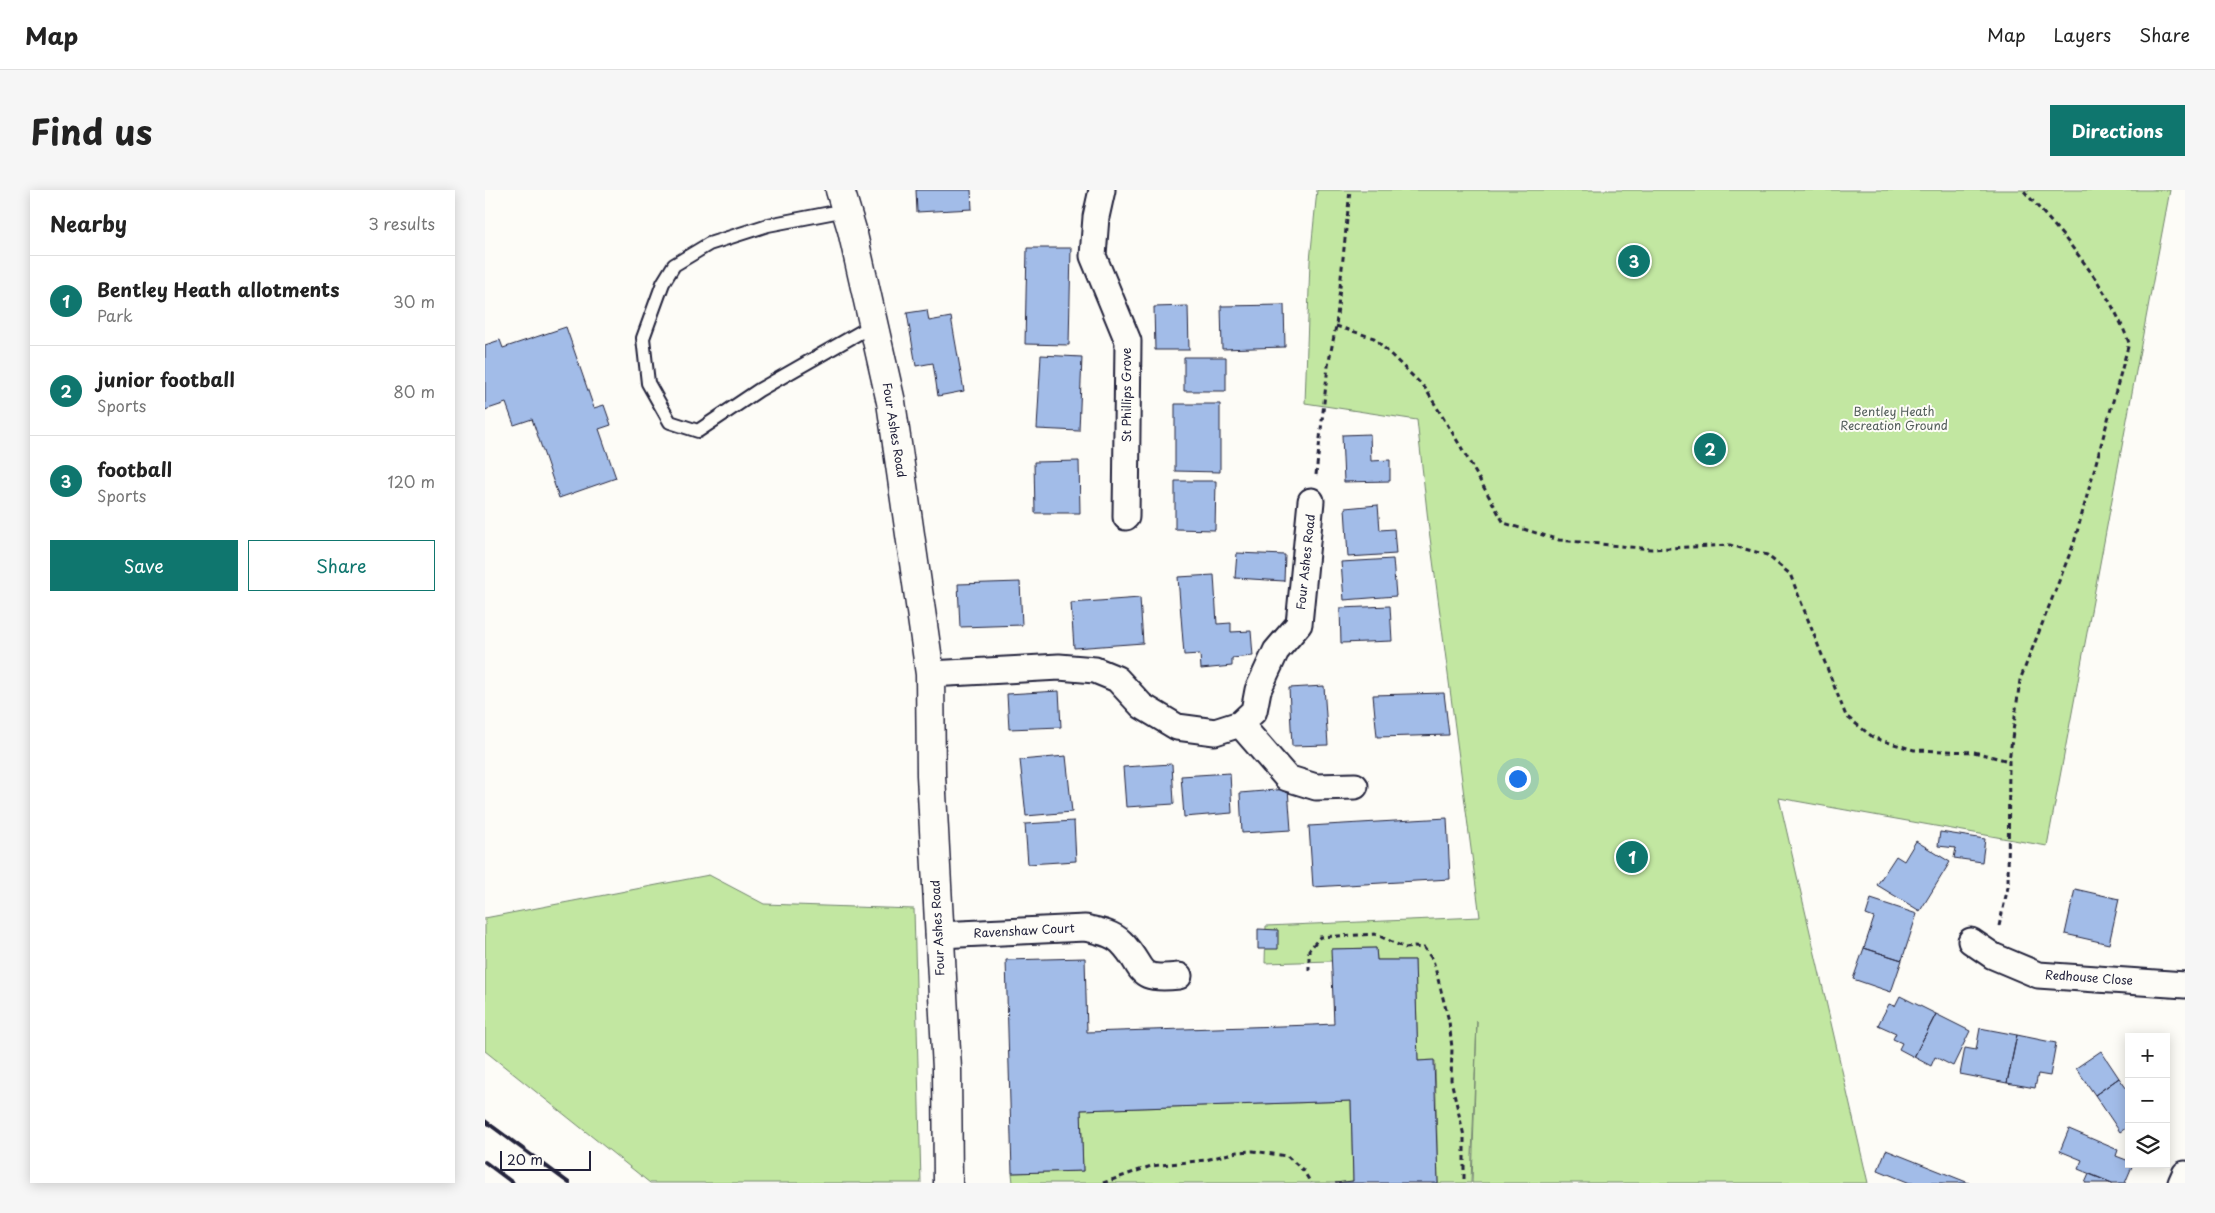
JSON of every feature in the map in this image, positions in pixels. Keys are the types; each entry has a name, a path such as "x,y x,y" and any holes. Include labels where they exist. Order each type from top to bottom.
{"street":[{"name":"St Phillips Grove","path":"1101,190 1095,217 1093,256 1128,341 1127,517"},
{"name":"Four Ashes Road","path":"843,200 891,402 929,674 931,775 947,1069 948,1183"},
{"name":"Four Ashes Road","path":"1241,724 1254,711 1258,690 1277,651 1299,624 1311,501"},
{"path":"929,674 1059,666 1095,670 1117,679 1142,706 1177,727 1215,732 1241,724 1287,778 1316,787 1355,786"},
{"name":"Ravenshaw Court","path":"939,935 1085,928 1108,934 1121,942 1138,967 1149,976 1156,978 1179,976"},
{"name":"Redhouse Close","path":"1971,941 1993,956 2038,975 2185,985"},
{"path":"2181,1183 2185,1174"}],"lane":[{"path":"843,200 709,244 675,265 663,283 643,338 648,384 670,422 698,430 759,390 873,325"}],"path":[{"path":"1311,501 1322,432 1328,366 1336,326 1350,190"},
{"path":"1993,956 2007,887 2009,761 2020,680 2074,543 2129,343 2120,318 2068,240 2023,190"},
{"path":"1336,326 1374,338 1425,388 1504,524 1559,540 1651,549 1730,545 1767,556 1790,574 1846,716 1874,738 1914,750 1974,752 2009,761"},
{"path":"1309,971 1309,950 1320,937 1375,934 1405,948 1423,948 1433,960 1449,1021 1452,1048 1451,1080 1464,1136 1464,1183"},
{"path":"1103,1183 1151,1166 1206,1160 1237,1152 1253,1151 1287,1156 1303,1170 1311,1183"}],"green space":[{"name":"Bentley Heath Recreation Ground","path":"1317,190 2170,190 2047,846 1779,798 1868,1183 1472,1183 1477,1021 1471,1183 1438,1183 1435,1061 1418,1061 1415,960 1377,960 1376,948 1332,949 1332,961 1265,963 1266,926 1480,917 1429,530 1417,420 1305,403 1310,261"},
{"path":"709,875 764,904 914,909 921,1183 650,1183 485,1051 485,918"},
{"path":"1351,1101 1353,1181 1335,1183 1013,1183 1012,1173 1083,1171 1081,1110"}],"building":[{"path":"916,190 971,190 972,209 917,212"},
{"path":"1027,248 1071,248 1069,345 1025,344"},
{"path":"1284,305 1285,347 1222,349 1221,306"},
{"path":"1188,306 1189,350 1155,350 1154,307"},
{"path":"927,310 929,321 951,317 964,391 938,396 933,363 916,366 907,313"},
{"path":"566,327 594,408 604,405 611,425 599,429 616,478 559,498 532,419 514,425 506,403 485,410 485,345 500,340 503,348"},
{"path":"1041,355 1082,357 1079,431 1037,429"},
{"path":"1184,357 1226,357 1226,391 1184,391"},
{"path":"1175,404 1220,404 1220,472 1175,471"},
{"path":"1370,434 1371,461 1390,460 1390,481 1344,482 1342,435"},
{"path":"1079,461 1080,513 1035,513 1034,462"},
{"path":"1175,481 1216,481 1215,530 1175,529"},
{"path":"1378,505 1380,530 1394,529 1396,554 1348,557 1345,508"},
{"path":"1237,553 1285,555 1284,581 1235,578"},
{"path":"1393,559 1396,596 1344,600 1341,562"},
{"path":"1214,575 1217,624 1231,623 1231,632 1251,631 1253,656 1232,658 1232,666 1201,669 1200,654 1184,655 1178,577"},
{"path":"1020,582 1022,625 960,627 958,584"},
{"path":"1140,598 1143,643 1074,648 1071,603"},
{"path":"1390,606 1392,641 1341,643 1340,608"},
{"path":"1324,686 1328,745 1292,746 1289,688"},
{"path":"1059,691 1061,727 1009,729 1007,694"},
{"path":"1444,693 1449,735 1377,737 1373,695"},
{"path":"1066,756 1072,812 1026,816 1020,760"},
{"path":"1172,764 1174,804 1126,807 1123,767"},
{"path":"1230,773 1232,813 1184,817 1181,776"},
{"path":"1288,789 1291,830 1242,833 1240,793"},
{"path":"1447,818 1450,879 1313,887 1309,826"},
{"path":"1074,821 1076,861 1028,864 1025,824"},
{"path":"1940,832 1985,839 1982,862 1954,858 1956,848 1938,846"},
{"path":"1916,841 1950,862 1920,911 1877,885 1896,856 1904,861"},
{"path":"2075,889 2119,899 2109,944 2065,934"},
{"path":"1871,899 1917,914 1902,960 1864,948 1874,918 1866,915"},
{"path":"1258,929 1278,930 1278,949 1258,949"},
{"path":"1376,948 1377,960 1415,960 1418,1061 1434,1060 1438,1183 1335,1183 1353,1181 1351,1101 1081,1110 1083,1171 1012,1173 1006,960 1085,958 1087,1032 1313,1025 1334,1024 1331,949"},
{"path":"1864,948 1902,960 1891,992 1853,979"},
{"path":"1900,996 1936,1014 1914,1057 1899,1049 1902,1043 1893,1039 1896,1033 1878,1025 1889,1004 1895,1006"},
{"path":"1936,1014 1970,1031 1953,1066 1935,1057 1931,1066 1914,1057"},
{"path":"1980,1028 2017,1035 2007,1083 1960,1074 1965,1048 1976,1050"},
{"path":"2017,1035 2056,1043 2050,1076 2038,1074 2035,1088 2007,1083"},
{"path":"2101,1051 2119,1078 2095,1095 2076,1068"},
{"path":"2119,1078 2125,1086 2125,1129 2120,1132 2095,1095"},
{"path":"2069,1129 2118,1150 2116,1156 2125,1159 2125,1168 2131,1168 2125,1183 2112,1183 2078,1169 2082,1160 2060,1151"},
{"path":"1886,1150 1969,1183 1910,1183 1878,1170"},
{"path":"2089,1174 2112,1183 2085,1183"}],"railway":[{"path":"485,1121 569,1183"},
{"path":"485,1162 513,1183"}],"place":[{"name":"football","path":"1634,261"},
{"name":"junior football","path":"1710,449"},
{"name":"Bentley Heath allotments","path":"1632,857"}]}
